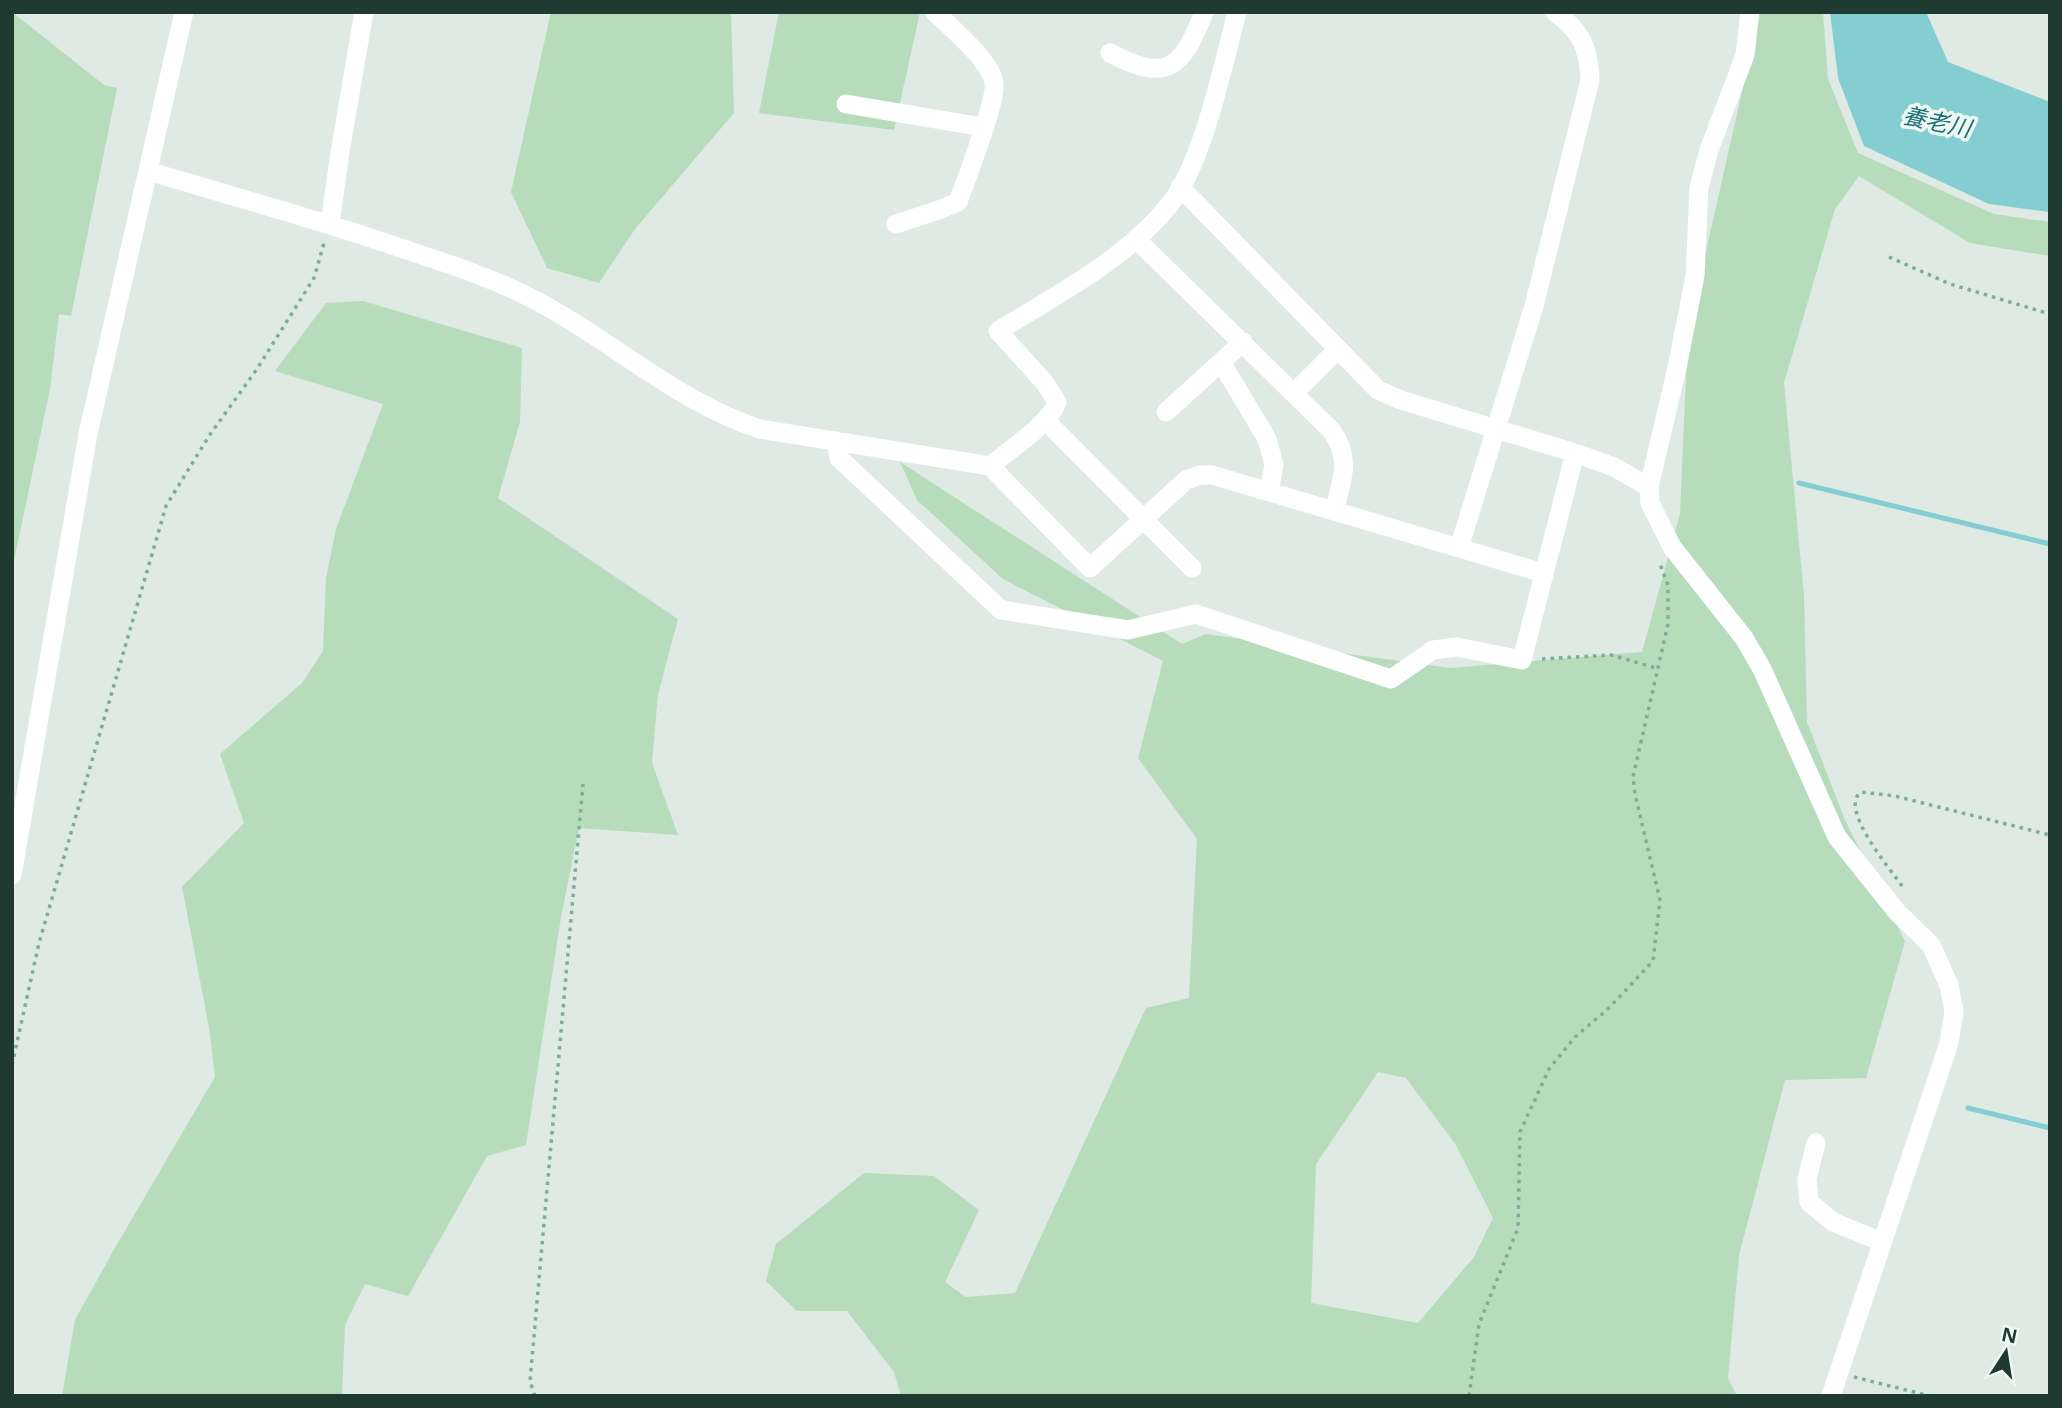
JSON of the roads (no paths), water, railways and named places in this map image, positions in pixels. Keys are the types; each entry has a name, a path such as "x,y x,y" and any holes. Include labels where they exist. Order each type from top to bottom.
{"street":[{"path":"12,875 88,434 184,12"},
{"path":"330,224 363,12"},
{"path":"896,224 958,202 993,94 994,80 979,55 935,12"},
{"path":"1110,53 1134,65 1156,70 1177,64 1196,35 1204,12"},
{"path":"990,466 1045,420 1055,410 1057,401 998,331 1118,255 1171,203 1192,163 1209,115 1237,12"},
{"path":"1459,548 1534,306 1590,80 1589,61 1582,41 1572,25 1555,12"},
{"path":"1750,12 1745,55 1709,150 1699,188 1695,276 1649,487 1650,503 1672,547 1744,638 1762,669 1837,837 1897,912 1930,945 1949,985 1954,1011 1949,1043 1830,1396"},
{"path":"846,104 984,127"},
{"path":"148,171 330,224 457,266 556,311 701,404 729,419 760,429 990,466 1090,568 1186,480 1200,475 1212,475 1543,573"},
{"path":"1181,187 1378,390 1401,400 1575,453 1614,467 1649,487"},
{"path":"1136,239 1340,441 1344,472 1334,510"},
{"path":"1166,412 1243,342"},
{"path":"1294,393 1338,349"},
{"path":"1221,362 1267,439 1274,465 1269,492"},
{"path":"1045,420 1192,568"},
{"path":"836,441 839,458 1001,610 1128,630 1196,614 1391,679 1433,650 1457,648 1522,660 1575,453"},
{"path":"1816,1143 1807,1179 1809,1202 1833,1222 1882,1242"}],"water":[{"name":"養老川","path":"1830,12 1926,12 1948,62 2050,102 2050,212 1989,204 1864,146 1838,78"}],"waterway":[{"path":"1799,483 2050,544"},
{"path":"1968,1108 2050,1128"}]}
